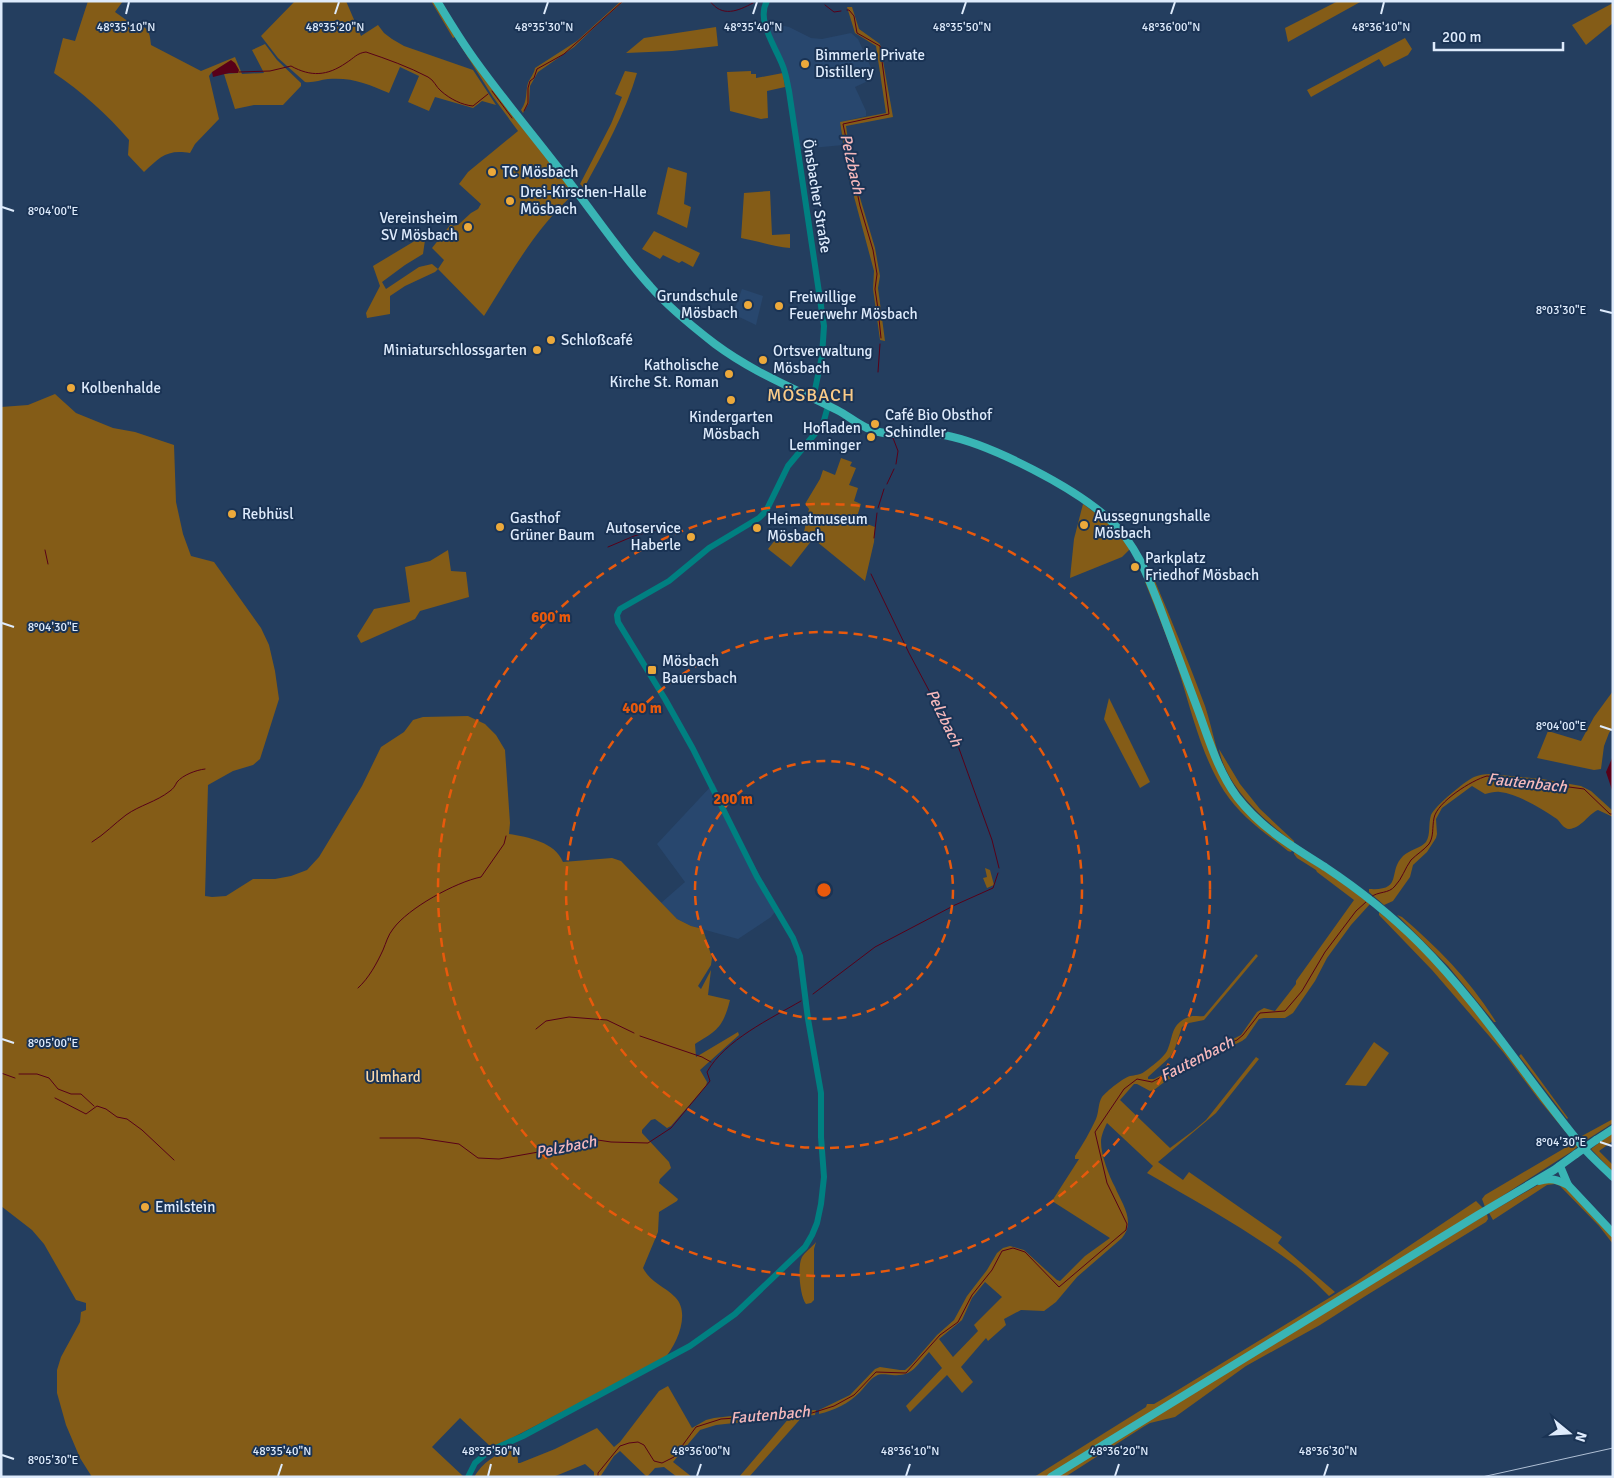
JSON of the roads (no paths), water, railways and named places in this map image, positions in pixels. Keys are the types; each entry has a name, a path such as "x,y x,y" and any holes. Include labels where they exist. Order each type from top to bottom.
{"main road":[{"path":"437,1 479,66 583,199 623,254 653,290 714,343 744,364 841,412 862,426 878,432 892,434 935,434 951,437 974,444 1011,460 1087,501 1114,524 1135,550 1144,568 1218,766 1238,798 1261,823 1277,836 1366,897 1419,942 1473,1002 1585,1150 1613,1177"},
{"path":"1050,1477 1528,1186 1613,1129"},
{"path":"1557,1168 1558,1180"},
{"path":"1557,1168 1568,1186 1613,1233"},
{"path":"1528,1186 1542,1180 1558,1180 1568,1186"}],"street":[{"name":"Önsbacher Straße","path":"767,1 763,14 765,24 785,72 789,91 824,326 822,356 813,399"},
{"path":"468,1477 476,1463 490,1451 523,1436 634,1377 690,1346 712,1331 735,1314 805,1247 817,1223 824,1177 821,1137 822,1104 808,1019 802,963 793,938 763,888 693,749 618,622 617,615 620,609 669,581 709,548 759,518 766,511 788,466 823,424 828,406"}],"waterway":[{"path":"524,111 528,103 530,81 534,78 537,69 564,54 623,1"},
{"path":"710,1 720,10 725,11 736,10 753,3"},
{"name":"Pelzbach","path":"825,5 834,12 841,11"},
{"name":"Pelzbach","path":"847,10 854,16 857,33 880,46 889,114 843,124 860,206 873,250 877,274 875,289 881,338"},
{"path":"239,72 270,71 291,66 305,72 326,73 366,52 398,63 428,77 445,94 460,103 473,106 488,94"},
{"path":"492,91 512,118"},
{"name":"Pelzbach","path":"878,372 880,344"},
{"path":"891,438 893,438 898,451 896,464"},
{"path":"887,484 894,469"},
{"path":"878,508 884,489"},
{"path":"874,538 877,513"},
{"path":"608,547 634,536 660,529"},
{"path":"45,550 48,564"},
{"name":"Pelzbach","path":"871,574 909,653 957,743 992,840 999,868"},
{"path":"92,842 126,815 170,791 183,777 205,769"},
{"name":"Fautenbach","path":"1371,897 1393,889 1411,860 1429,844 1434,818 1441,805 1464,787 1481,778 1487,776 1584,789 1610,814 1613,814"},
{"path":"358,988 366,980 381,955 390,934 400,921 433,897 459,884 481,877 504,844 506,836"},
{"name":"Pelzbach","path":"813,994 875,947 955,905 993,888 998,873"},
{"name":"Fautenbach","path":"598,1477 598,1473 620,1446 638,1442 644,1445 654,1461 662,1463 674,1457 696,1427 721,1419 812,1413 834,1406 854,1395 876,1372 906,1373 940,1335 958,1322 972,1295 992,1270 1002,1251 1013,1248 1025,1252 1059,1287 1126,1230 1127,1224 1107,1183 1095,1132 1124,1089 1137,1079 1152,1082 1199,1057 1237,1040 1260,1013 1285,1011 1302,991 1325,952 1356,911 1366,902"},
{"name":"Pelzbach","path":"380,1138 419,1138 459,1144 478,1158 499,1159 561,1148 591,1139 611,1142 648,1143 671,1128 710,1081 707,1072 725,1050 749,1031 801,1001"},
{"name":"Pelzbach","path":"536,1029 546,1021 569,1017 607,1020 634,1033"},
{"name":"Pelzbach","path":"640,1036 702,1057 711,1062"},
{"path":"1,1073 15,1078"},
{"path":"19,1074 37,1074 49,1078 58,1089 71,1094 81,1094 94,1106"},
{"path":"55,1098 86,1114 97,1106 106,1109 117,1117 127,1119 142,1130 174,1160"}],"railway":[{"path":"1482,1477 1613,1448"}],"place":[{"name":"Bimmerle Private Distillery","path":"805,64"},
{"name":"TC Mösbach","path":"492,172"},
{"name":"Drei-Kirschen-Halle Mösbach","path":"510,201"},
{"name":"Vereinsheim SV Mösbach","path":"468,227"},
{"name":"Grundschule Mösbach","path":"748,305"},
{"name":"Freiwillige Feuerwehr Mösbach","path":"779,306"},
{"name":"Schloßcafé","path":"551,340"},
{"name":"Miniaturschlossgarten","path":"537,350"},
{"name":"Ortsverwaltung Mösbach","path":"763,360"},
{"name":"Katholische Kirche St. Roman","path":"729,374"},
{"name":"Kolbenhalde","path":"71,388"},
{"name":"Kindergarten Mösbach","path":"731,400"},
{"name":"Café Bio Obsthof Schindler","path":"875,424"},
{"name":"Hofladen Lemminger","path":"871,437"},
{"name":"Rebhüsl","path":"232,514"},
{"name":"Aussegnungshalle Mösbach","path":"1084,525"},
{"name":"Gasthof Grüner Baum","path":"500,527"},
{"name":"Heimatmuseum Mösbach","path":"757,528"},
{"name":"Autoservice Haberle","path":"691,537"},
{"name":"Parkplatz Friedhof Mösbach","path":"1135,567"},
{"name":"Mösbach Bauersbach","path":"652,670"},
{"name":"Emilstein","path":"145,1207"}],"district":[{"name":"MÖSBACH","path":"811,395"}],"park label":[{"name":"Ulmhard","path":"393,1077"}]}
